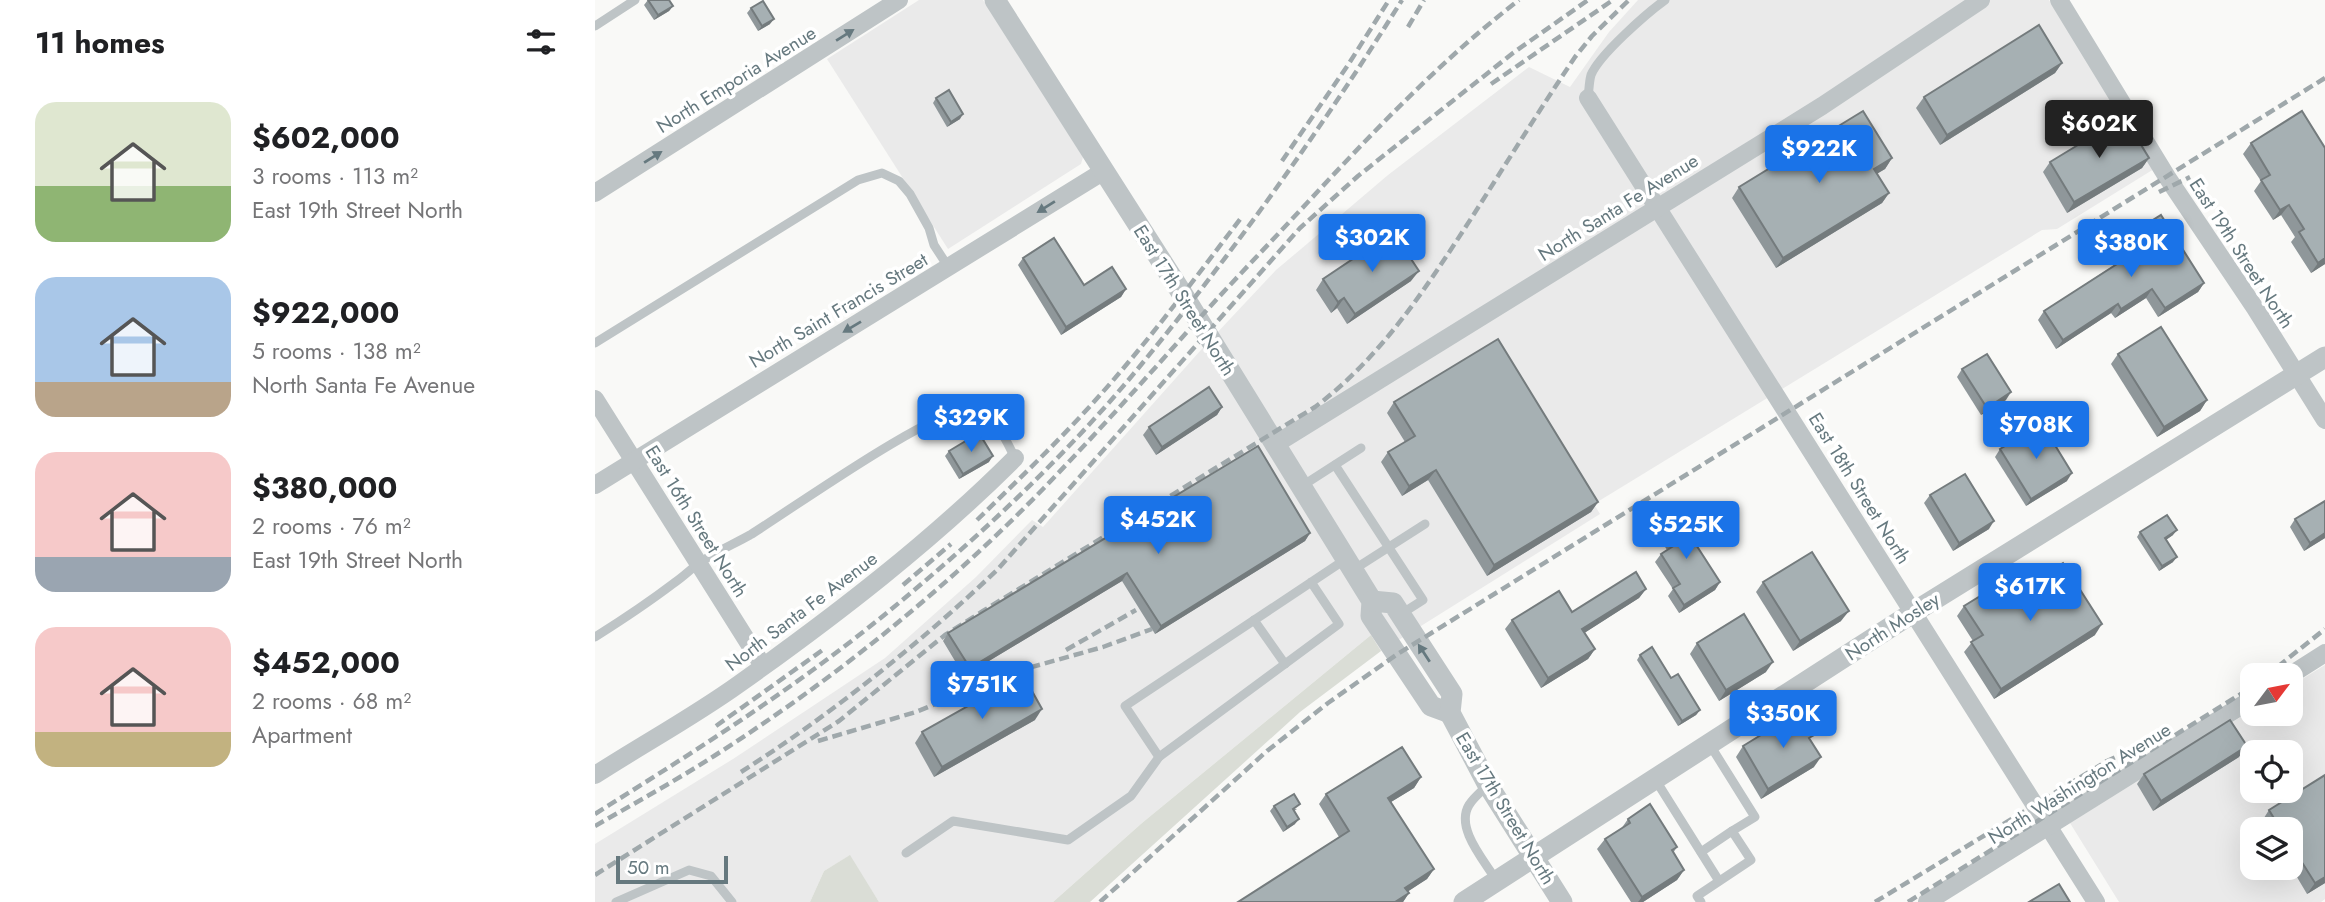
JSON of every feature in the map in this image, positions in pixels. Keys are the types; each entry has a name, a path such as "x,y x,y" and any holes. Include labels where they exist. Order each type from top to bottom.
{"street":[{"name":"North Emporia Avenue","path":"595,194 899,0"},
{"name":"East 17th Street North","path":"995,0 1350,564 1372,601 1371,616 1431,706 1450,713"},
{"name":"North Santa Fe Avenue","path":"1274,445 1822,106 1981,0"},
{"name":"East 19th Street North","path":"2059,0 2167,177 2325,420"},
{"name":"East 18th Street North","path":"1588,98 2095,902"},
{"name":"North Saint Francis Street","path":"595,485 1104,171"},
{"name":"North Mosley","path":"1464,902 1914,612 2325,357"},
{"name":"East 16th Street North","path":"595,399 762,666"},
{"name":"North Santa Fe Avenue","path":"595,775 702,708 822,625 991,482 1015,458"},
{"path":"1372,601 1393,603 1401,614"},
{"name":"East 17th Street North","path":"1401,614 1452,694 1450,713 1489,785 1562,902"},
{"path":"2303,667 2325,653"},
{"name":"North Washington Avenue","path":"1927,902 2240,707"}],"lane":[{"path":"595,26 635,0"},
{"path":"1588,98 1591,76 1603,58 1651,10 1665,0"},
{"path":"595,343 858,180 882,173 899,181 910,194 929,228 934,245 949,268"},
{"path":"595,637 674,584 700,563 949,413 975,409 986,416 999,428 1015,458"},
{"path":"1300,487 1361,448"},
{"path":"1335,465 1423,600 1401,614"},
{"path":"1159,757 1125,706 1311,582 1388,547 1425,524"},
{"path":"906,853 953,821 1068,840 1131,796 1159,757 1339,624 1311,582"},
{"path":"1254,620 1285,664"},
{"path":"1701,852 1755,817 1710,744"},
{"path":"1655,779 1719,881"},
{"path":"1489,785 1468,807 1465,820 1468,833 1497,881"},
{"path":"1701,902 1697,896 1751,860 1732,831"},
{"path":"616,902 689,870 711,876 732,902"}],"shaded area":[{"path":"919,0 983,0 1083,157 1081,164 948,249 827,59"},
{"path":"1638,0 2049,0 2154,169 2057,229 2042,230 1594,504 1600,514 1381,651 1371,635 1142,823 1053,902 879,902 849,856 824,871 810,902 595,902 595,844 733,759 885,658 976,577 1032,520 1043,527 1276,270 1388,175 1529,67 1570,87 1609,32"},
{"path":"1371,635 1381,651 1300,712 1090,902 1053,902 1142,823"},
{"path":"2325,665 2325,899 2321,902 2119,902 2070,823 2240,717 2240,726 2303,726 2303,679"},
{"path":"850,855 879,902 810,902 824,871"}],"building":[{"path":"648,0 669,0 673,6 658,15"},
{"path":"763,1 774,19 762,26 751,8"},
{"path":"2039,25 2062,63 1947,135 1924,97"},
{"path":"949,90 963,114 951,122 936,98"},
{"path":"1863,111 1892,158 1874,169 1889,193 1783,258 1739,187"},
{"path":"2302,111 2325,148 2325,258 2318,263 2299,232 2304,229 2289,205 2280,210 2261,180 2270,175 2251,143"},
{"path":"2124,117 2149,158 2074,202 2050,162"},
{"path":"2161,215 2204,283 2165,308 2152,289 2121,309 2118,304 2063,340 2044,311 2131,255 2121,240"},
{"path":"1393,232 1419,271 1355,314 1344,298 1338,302 1323,279"},
{"path":"1054,238 1084,285 1112,267 1126,289 1066,327 1023,258"},
{"path":"2161,327 2207,400 2164,427 2118,354"},
{"path":"1498,339 1598,502 1494,565 1436,470 1409,486 1388,452 1415,436 1394,402"},
{"path":"1987,354 2011,392 1987,408 1962,369"},
{"path":"1209,387 1222,407 1162,447 1149,427"},
{"path":"2042,424 2072,473 2031,499 2000,449"},
{"path":"979,433 993,456 963,474 949,451"},
{"path":"1258,446 1310,533 1161,626 1127,573 970,668 948,633"},
{"path":"1965,474 1994,521 1959,543 1930,495"},
{"path":"2325,501 2325,533 2310,543 2295,519"},
{"path":"1673,509 1720,582 1684,605 1673,588 1680,584 1661,554 1675,545 1658,519"},
{"path":"2167,515 2177,530 2165,538 2177,557 2162,566 2140,532"},
{"path":"1812,552 1849,611 1800,641 1763,582"},
{"path":"2063,563 2102,624 2001,689 1971,642 1983,635 1964,606 2011,577 2020,590"},
{"path":"1636,572 1646,589 1582,629 1595,649 1548,678 1512,620 1559,591 1572,612"},
{"path":"1744,614 1773,662 1726,690 1697,643"},
{"path":"1652,647 1671,678 1678,674 1700,710 1682,721 1640,655"},
{"path":"1023,675 1042,709 942,767 922,732"},
{"path":"1802,710 1816,734 1809,738 1821,757 1768,789 1743,746"},
{"path":"2230,720 2243,740 2240,740 2240,750 2161,801 2144,774"},
{"path":"1402,747 1421,777 1388,798 1434,869 1405,888 1409,893 1395,902 1238,902 1349,831 1326,794"},
{"path":"2325,775 2325,877 2315,883 2303,864 2303,817 2273,817 2269,810 2280,803 2303,803 2303,789"},
{"path":"1294,794 1300,804 1293,809 1299,819 1287,827 1274,806"},
{"path":"1650,804 1677,847 1672,850 1684,870 1642,897 1605,839 1630,823 1628,819"},
{"path":"2059,884 2070,902 2029,902"}],"railway":[{"path":"1282,161 1389,0"},
{"path":"595,814 739,721 844,647 949,560 1052,464 1145,360 1247,229 1311,139 1402,0"},
{"path":"1408,27 1424,0"},
{"path":"595,826 758,727 845,665 927,598 1006,526 1063,468 1223,292 1383,123 1462,47 1519,0"},
{"path":"741,772 808,727 874,677 998,569 1300,228 1358,176 1513,53 1588,0"},
{"path":"1491,84 1613,0"},
{"path":"595,875 839,721 945,635 1315,407 1339,387 1403,318 1457,241 1575,57 1592,36 1629,0"},
{"path":"1100,902 1267,751 1396,655 2325,78"},
{"path":"2159,192 2190,177"},
{"path":"977,520 1056,442 1120,373 1241,218"},
{"path":"903,585 951,544"},
{"path":"1066,650 1136,610"},
{"path":"818,741 916,712 1014,672 1103,647 1152,629"},
{"path":"2282,663 2325,629"},
{"path":"716,726 824,649"},
{"path":"1908,902 2240,694"},
{"path":"1875,902 2107,761 2159,737"}]}
